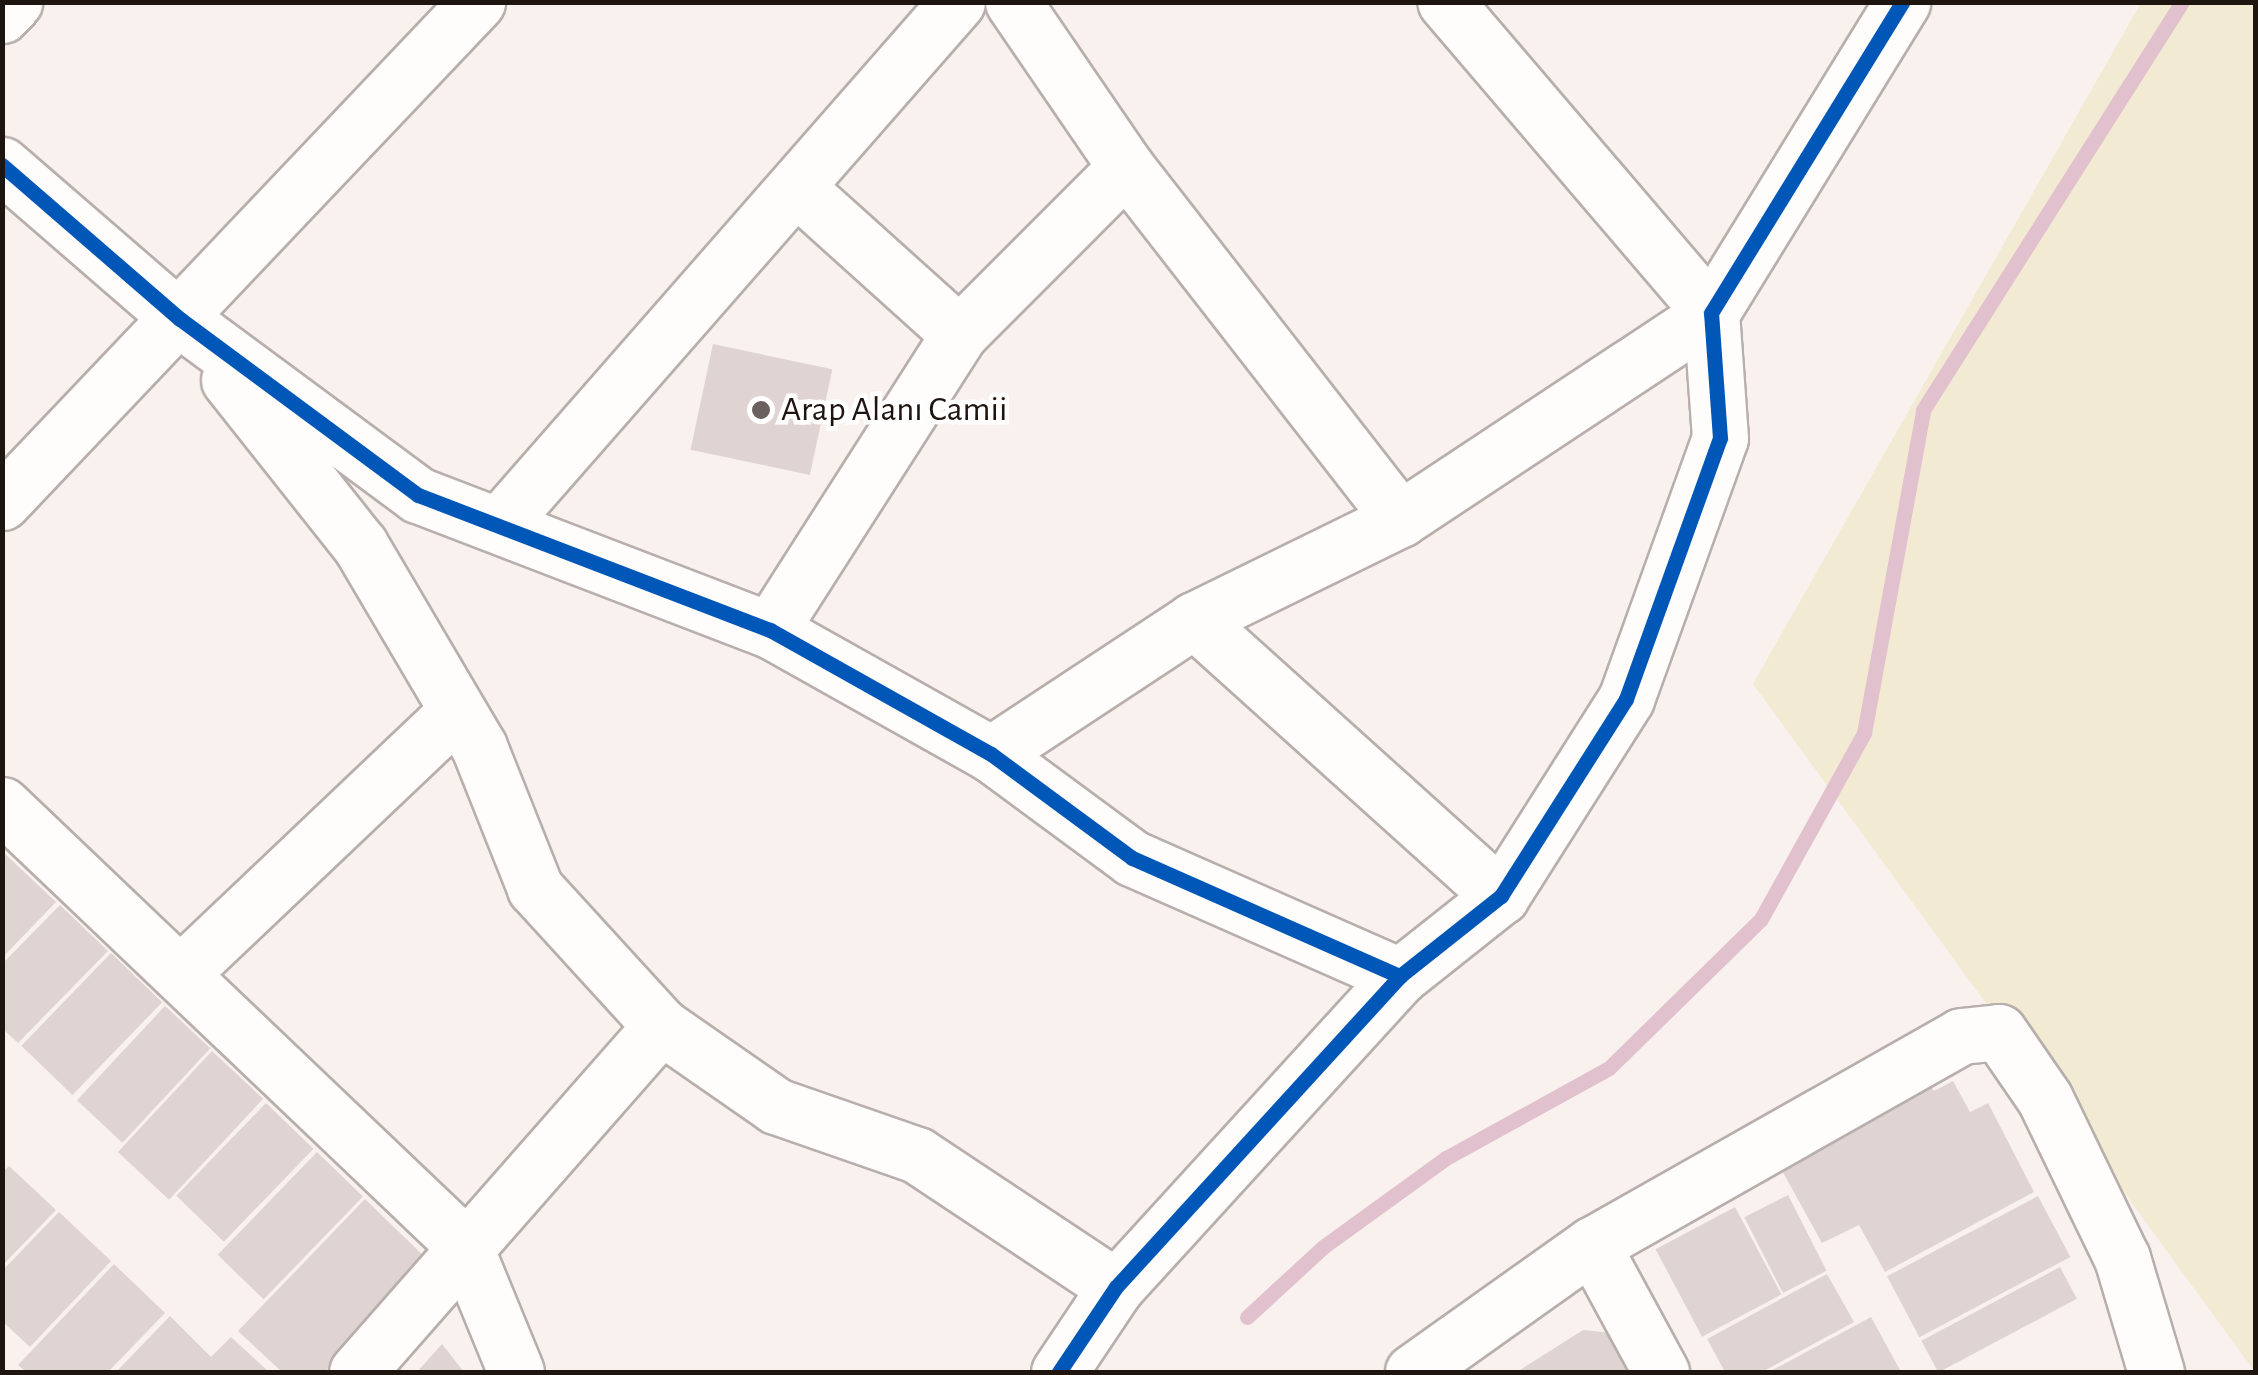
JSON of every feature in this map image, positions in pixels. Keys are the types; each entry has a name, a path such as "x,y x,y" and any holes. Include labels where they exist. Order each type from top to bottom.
{"street":[{"path":"2,15 14,2"},
{"path":"2,502 478,2"},
{"path":"499,525 957,2"},
{"path":"1013,2 1126,167 1400,519"},
{"path":"1059,1372 1116,1287 1400,976 1501,896 1626,699 1720,438 1711,313 1445,2"},
{"path":"991,754 1194,620 1400,519 1711,313 1902,2"},
{"path":"2,165 180,319 418,496 770,630 991,754 1132,858 1400,976"},
{"path":"770,630 959,334 1126,167"},
{"path":"796,186 959,334"},
{"path":"180,319 360,546 458,710 535,888 661,1026 776,1106 917,1155 1116,1287"},
{"path":"1194,620 1501,896"},
{"path":"180,974 458,710"},
{"path":"2,805 464,1246 516,1372"},
{"path":"357,1372 661,1026"},
{"path":"1414,1372 1592,1245 1961,1036 1999,1032 2045,1098 2122,1258 2156,1372"},
{"path":"1592,1245 1661,1372"}],"shaded area":[{"path":"2141,3 2255,3 2255,1372 1753,684"}],"building":[{"name":"Arap Alanı Camii","path":"713,344 832,369 810,475 691,450"},
{"path":"2,851 56,902 2,958"},
{"path":"60,905 108,951 18,1043 2,1028 2,964"},
{"path":"111,953 162,1002 72,1095 21,1046"},
{"path":"165,1006 210,1048 122,1143 77,1100"},
{"path":"212,1051 263,1099 169,1200 118,1152"},
{"path":"1922,1071 1934,1091 1953,1081 1970,1112 1988,1103 2034,1192 1885,1272 1859,1225 1822,1243 1780,1167"},
{"path":"266,1103 313,1149 224,1242 176,1196"},
{"path":"317,1152 363,1196 264,1299 218,1255"},
{"path":"9,1166 56,1210 2,1266 2,1173"},
{"path":"1788,1195 1827,1271 1783,1293 1744,1217"},
{"path":"2038,1196 2070,1257 1919,1337 1887,1276"},
{"path":"365,1199 431,1263 325,1372 282,1372 238,1331"},
{"path":"1735,1207 1781,1294 1702,1337 1656,1249"},
{"path":"59,1212 111,1261 30,1347 2,1321 2,1271"},
{"path":"114,1264 165,1313 108,1372 26,1372 18,1365"},
{"path":"2060,1267 2077,1299 1939,1372 1921,1341"},
{"path":"1827,1274 1854,1322 1762,1372 1725,1372 1707,1339"},
{"path":"170,1316 211,1357 231,1337 269,1372 116,1372"},
{"path":"1871,1317 1901,1372 1769,1372"},
{"path":"1583,1330 1612,1333 1636,1372 1517,1372"},
{"path":"442,1344 464,1372 417,1372"}],"waterway":[{"path":"1247,1317 1323,1247 1446,1158 1609,1068 1761,919 1864,733 1923,410 2182,2"}],"cycle path":[{"path":"1059,1372 1116,1287 1400,976 1501,896 1626,699 1720,438 1711,313 1902,2"},
{"path":"2,165 180,319 418,495 770,630 991,754 1132,858 1400,976"}],"place":[{"name":"Arap Alanı Camii","path":"761,410"}]}
